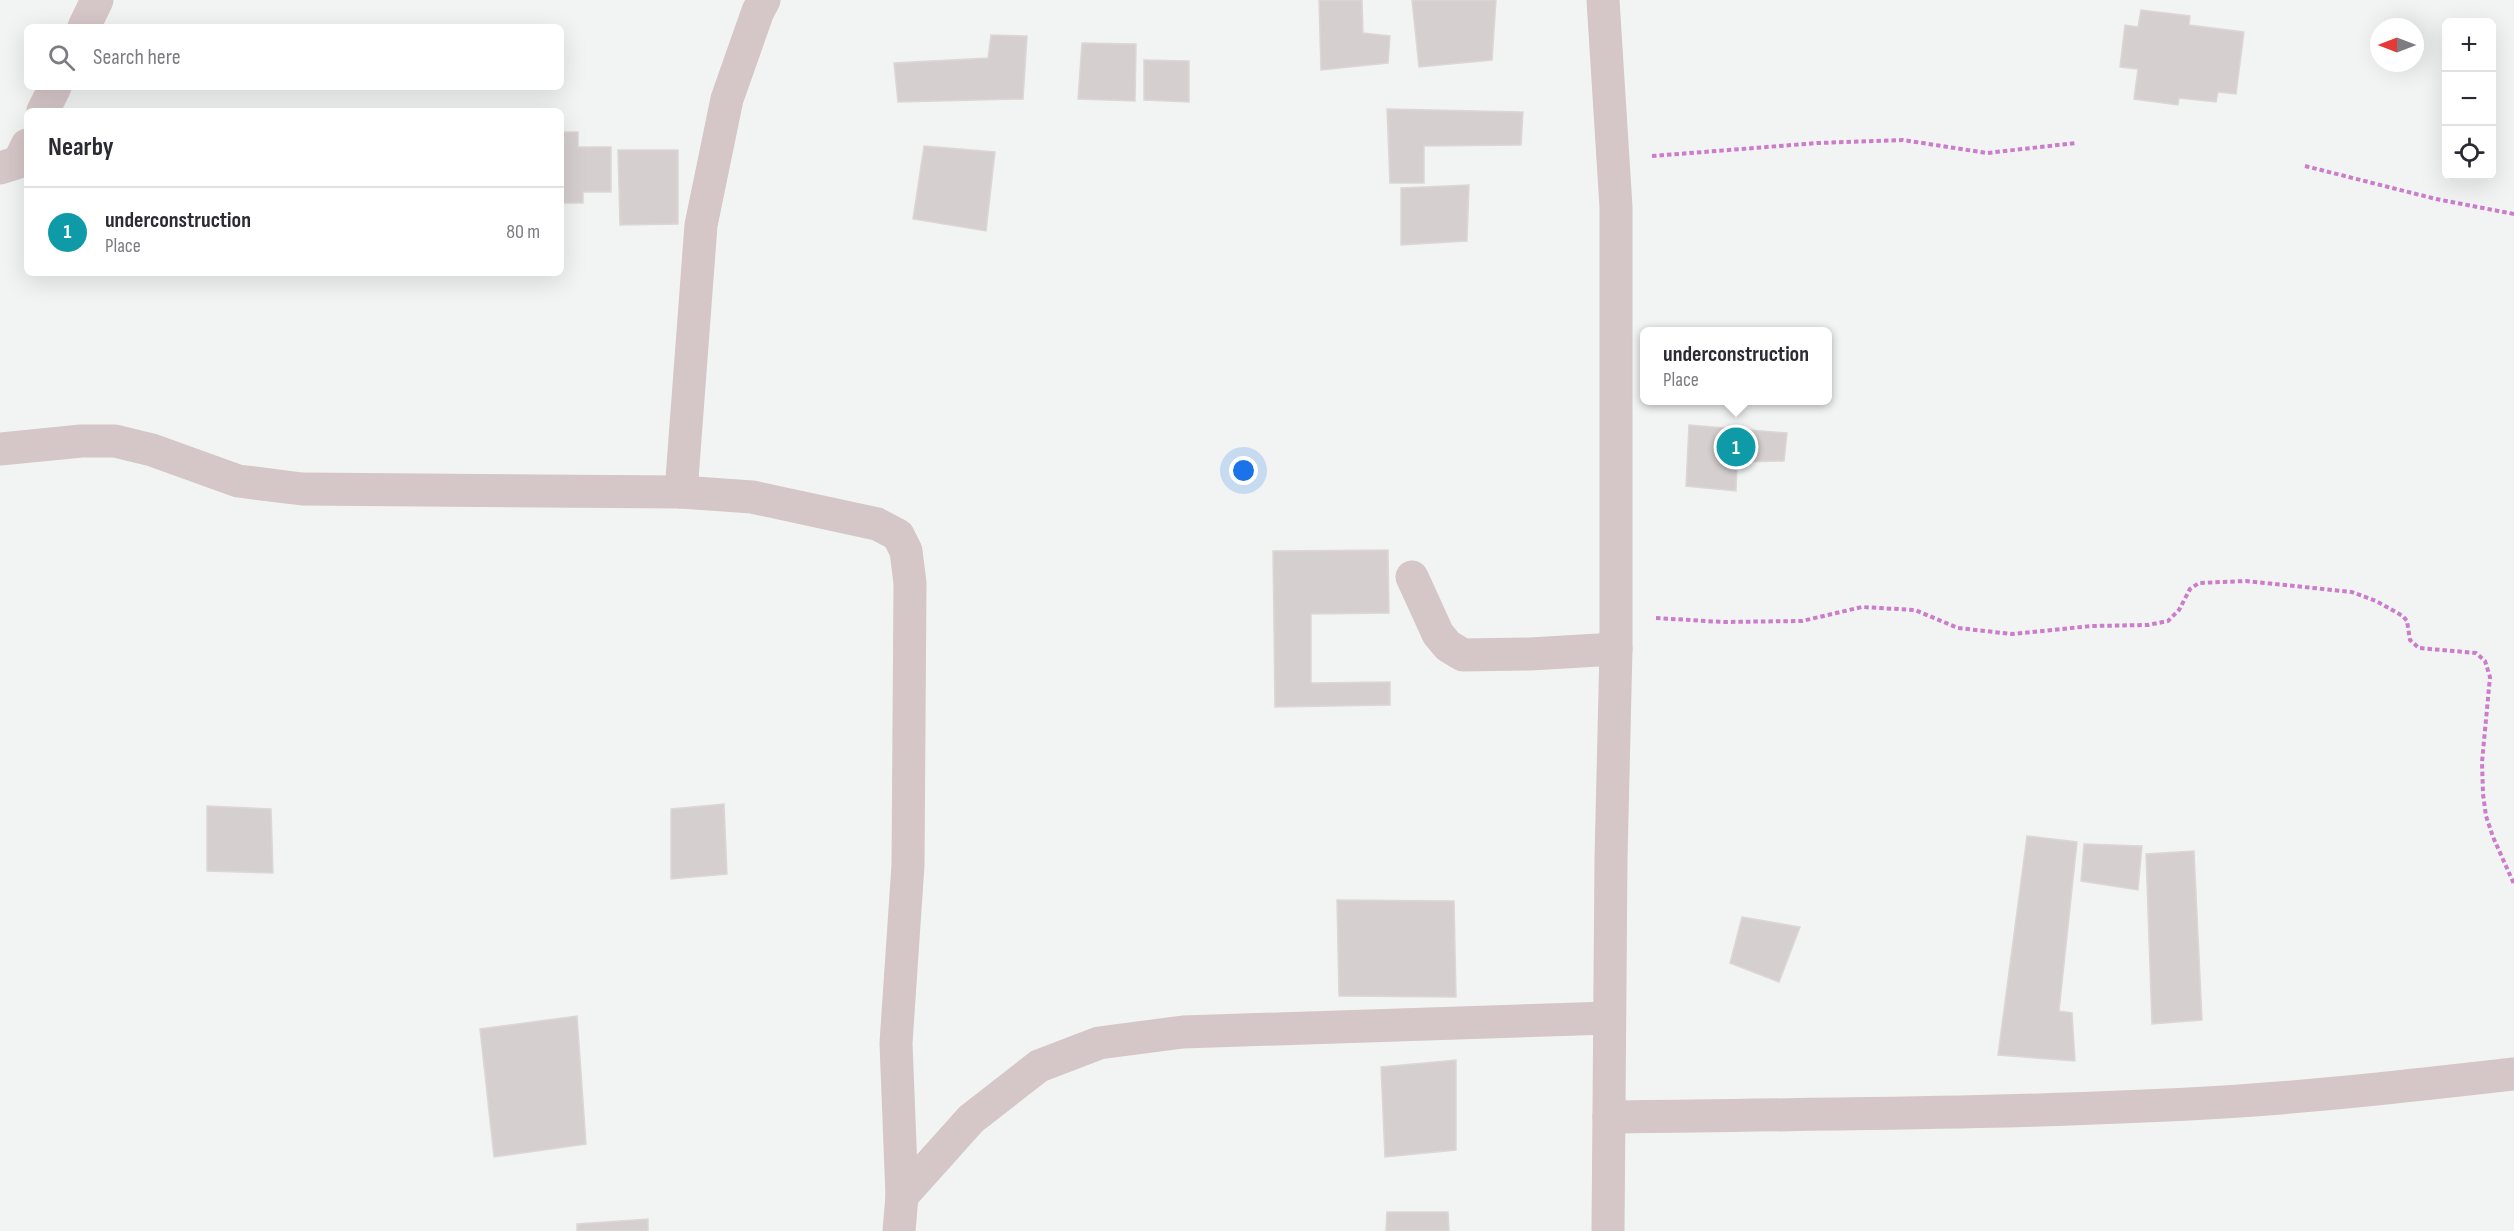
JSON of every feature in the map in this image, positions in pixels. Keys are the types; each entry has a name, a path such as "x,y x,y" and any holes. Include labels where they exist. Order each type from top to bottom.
{"street":[{"path":"85,24 97,0"},
{"path":"681,492 701,225 727,99 764,0"},
{"path":"1603,0 1616,207 1616,649 1608,1231"},
{"path":"45,108 54,90"},
{"path":"0,168 19,162 24,151"},
{"path":"0,449 81,441 115,441 152,450 238,481 302,489 681,492 752,497 877,524 898,535 906,551 910,584 908,865 896,1043 902,1196 899,1231"},
{"path":"1412,577 1438,634 1448,646 1463,655 1616,649"},
{"path":"902,1196 971,1119 1005,1092 1039,1066 1099,1043 1183,1032 1610,1018"},
{"path":"1609,1117 1963,1113 2226,1102 2514,1074"}],"path":[{"path":"1612,159 1818,143 1903,140 1987,153 2076,143"},
{"path":"2305,166 2436,199 2514,214"},
{"path":"1616,615 1723,622 1803,621 1862,607 1915,610 1958,628 2012,634 2091,626 2148,625 2168,621 2179,610 2190,589 2199,584 2246,581 2352,592 2376,601 2403,616 2407,621 2410,640 2419,648 2476,653 2485,661 2490,677 2482,762 2483,794 2486,816 2514,884"}],"building":[{"path":"1319,0 1362,0 1363,33 1390,36 1388,63 1321,70"},
{"path":"1412,0 1496,0 1492,60 1419,67"},
{"path":"2141,10 2190,16 2189,25 2244,32 2236,94 2218,92 2216,102 2179,98 2178,105 2134,99 2138,69 2120,67 2125,25 2138,27"},
{"path":"991,35 1027,36 1023,99 898,102 894,63 988,58"},
{"path":"1082,43 1136,44 1135,101 1078,99"},
{"path":"1144,60 1189,61 1189,102 1144,100"},
{"path":"1387,109 1523,112 1521,145 1424,146 1424,183 1390,183"},
{"path":"564,132 578,132 578,147 611,147 611,192 583,192 583,203 564,203"},
{"path":"924,146 995,152 986,231 913,219"},
{"path":"618,150 678,150 678,224 620,225"},
{"path":"1469,185 1467,241 1401,245 1401,188"},
{"path":"1689,425 1787,433 1784,461 1737,462 1736,491 1686,486"},
{"path":"1388,550 1389,613 1311,614 1311,683 1390,682 1390,705 1275,707 1273,551"},
{"path":"724,804 727,874 671,879 671,809"},
{"path":"207,806 271,809 273,873 207,871"},
{"path":"2027,836 2077,842 2059,1011 2072,1013 2075,1061 1998,1055"},
{"path":"2084,844 2142,846 2138,890 2081,881"},
{"path":"2194,851 2202,1020 2152,1024 2146,854"},
{"path":"1337,900 1454,901 1456,997 1339,996"},
{"path":"1742,917 1800,927 1779,982 1730,963"},
{"path":"577,1016 586,1144 494,1157 480,1029"},
{"path":"1456,1060 1456,1150 1385,1157 1381,1067"},
{"path":"1387,1212 1448,1212 1449,1231 1386,1231"},
{"path":"648,1219 648,1231 577,1231 577,1224"}],"place":[{"name":"underconstruction","path":"1736,447"}]}
